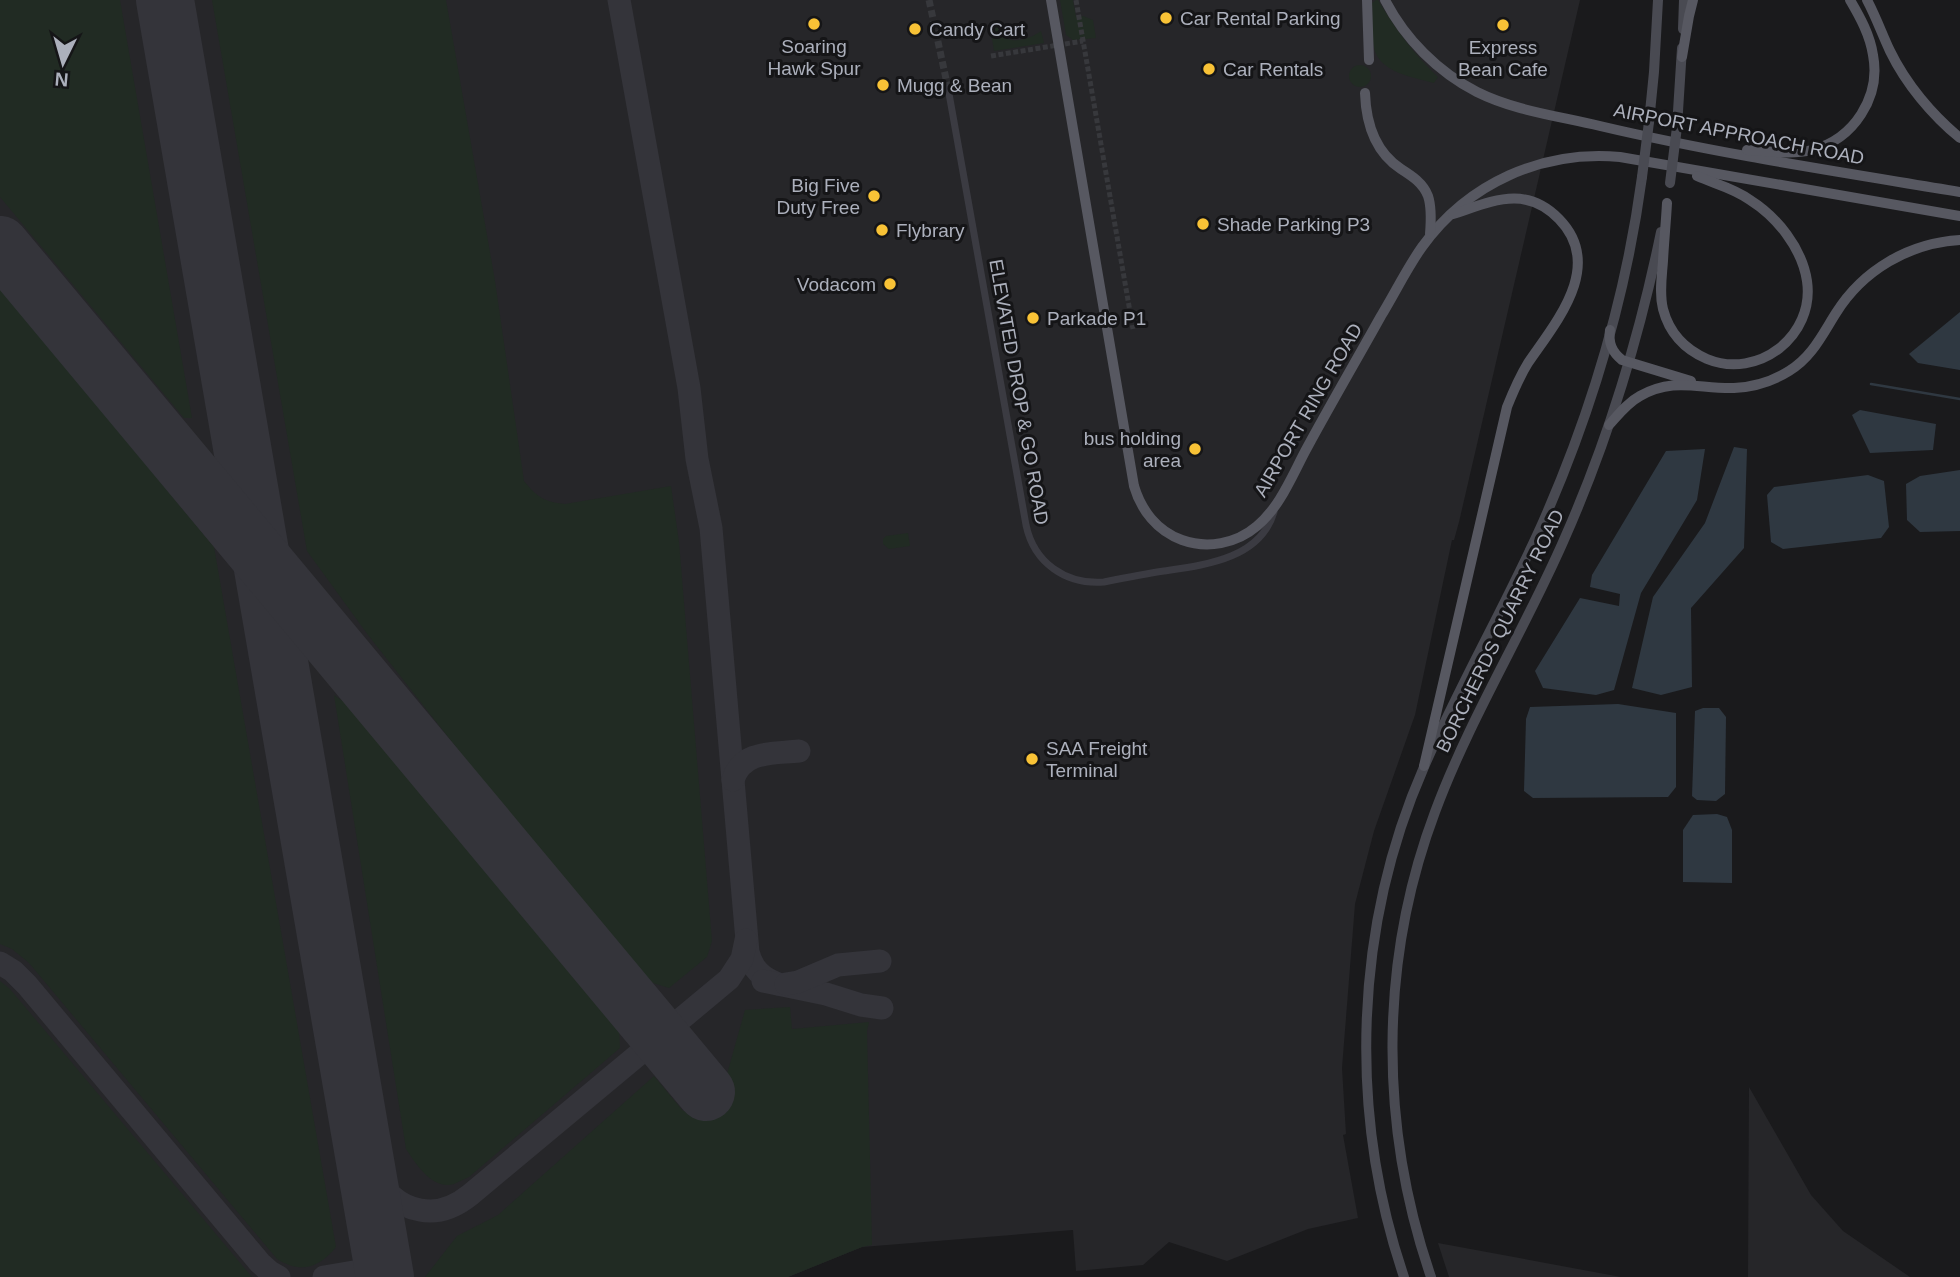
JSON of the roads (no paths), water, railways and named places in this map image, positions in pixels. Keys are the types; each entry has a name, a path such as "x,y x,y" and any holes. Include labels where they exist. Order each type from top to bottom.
{"main road":[{"name":"AIRPORT RING ROAD","path":"1051,0 1133,480 1140,502 1149,516 1166,532 1181,540 1220,544 1242,537 1275,508 1415,256 1430,235 1469,198 1508,175 1535,165 1580,156 1631,158 1682,169"},
{"path":"1367,0 1369,60"},
{"name":"AIRPORT APPROACH ROAD","path":"1385,0 1406,33 1438,66 1476,91 1513,106 1689,145 1960,192"},
{"name":"BORCHERDS QUARRY ROAD","path":"1404,1277 1385,1211 1372,1142 1367,1087 1367,1015 1373,947 1384,888 1399,832 1424,766 1520,571 1547,512 1582,422 1610,330 1628,257 1649,122 1658,0"},
{"name":"BORCHERDS QUARRY ROAD","path":"1431,1277 1407,1191 1394,1098 1393,1004 1406,912 1423,844 1443,793 1565,539 1596,464 1630,363 1648,294 1670,183 1677,127 1684,0"},
{"path":"1682,57 1693,0"},
{"path":"1689,145 1800,152 1826,145 1848,131 1867,104 1874,85 1875,72 1871,45 1850,0"},
{"path":"1867,0 1890,52 1904,74 1930,109 1960,138"},
{"path":"1365,93 1368,122 1376,142 1393,163 1417,180 1428,196 1431,211 1430,235"},
{"path":"1667,202 1661,302 1666,318 1677,337 1693,352 1724,364 1756,362 1779,349 1802,321 1806,303 1806,276 1793,245 1769,214 1749,199 1730,188 1682,169"},
{"path":"1682,169 1960,216"},
{"path":"1424,766 1505,413 1521,374 1568,302 1578,271 1569,233 1556,216 1541,206 1521,199 1497,199 1450,214"},
{"path":"1609,425 1627,405 1656,388 1671,385 1727,388 1756,385 1791,370 1803,361 1822,339 1834,315 1848,296 1874,272 1894,258 1915,249 1933,243 1960,240"},
{"path":"1610,330 1610,343 1622,360 1707,386"}],"street":[{"name":"ELEVATED DROP & GO ROAD","path":"948,88 1026,525 1030,541 1039,555 1051,568 1076,580 1087,582 1104,582 1212,564 1239,552 1257,539 1270,523 1275,508"}],"waterway":[{"path":"1871,384 1960,399"}],"tunnel":[{"path":"929,0 948,88"},
{"path":"1076,0 1133,329"},
{"path":"991,56 1083,41"}],"place":[{"name":"Car Rental Parking","path":"1166,18"},
{"name":"Soaring Hawk Spur","path":"814,24"},
{"name":"Express Bean Cafe","path":"1503,25"},
{"name":"Candy Cart","path":"915,29"},
{"name":"Car Rentals","path":"1209,69"},
{"name":"Mugg & Bean","path":"883,85"},
{"name":"Big Five Duty Free","path":"874,196"},
{"name":"Shade Parking P3","path":"1203,224"},
{"name":"Flybrary","path":"882,230"},
{"name":"Vodacom","path":"890,284"},
{"name":"Parkade P1","path":"1033,318"},
{"name":"bus holding area","path":"1195,449"},
{"name":"SAA Freight Terminal","path":"1032,759"}]}
